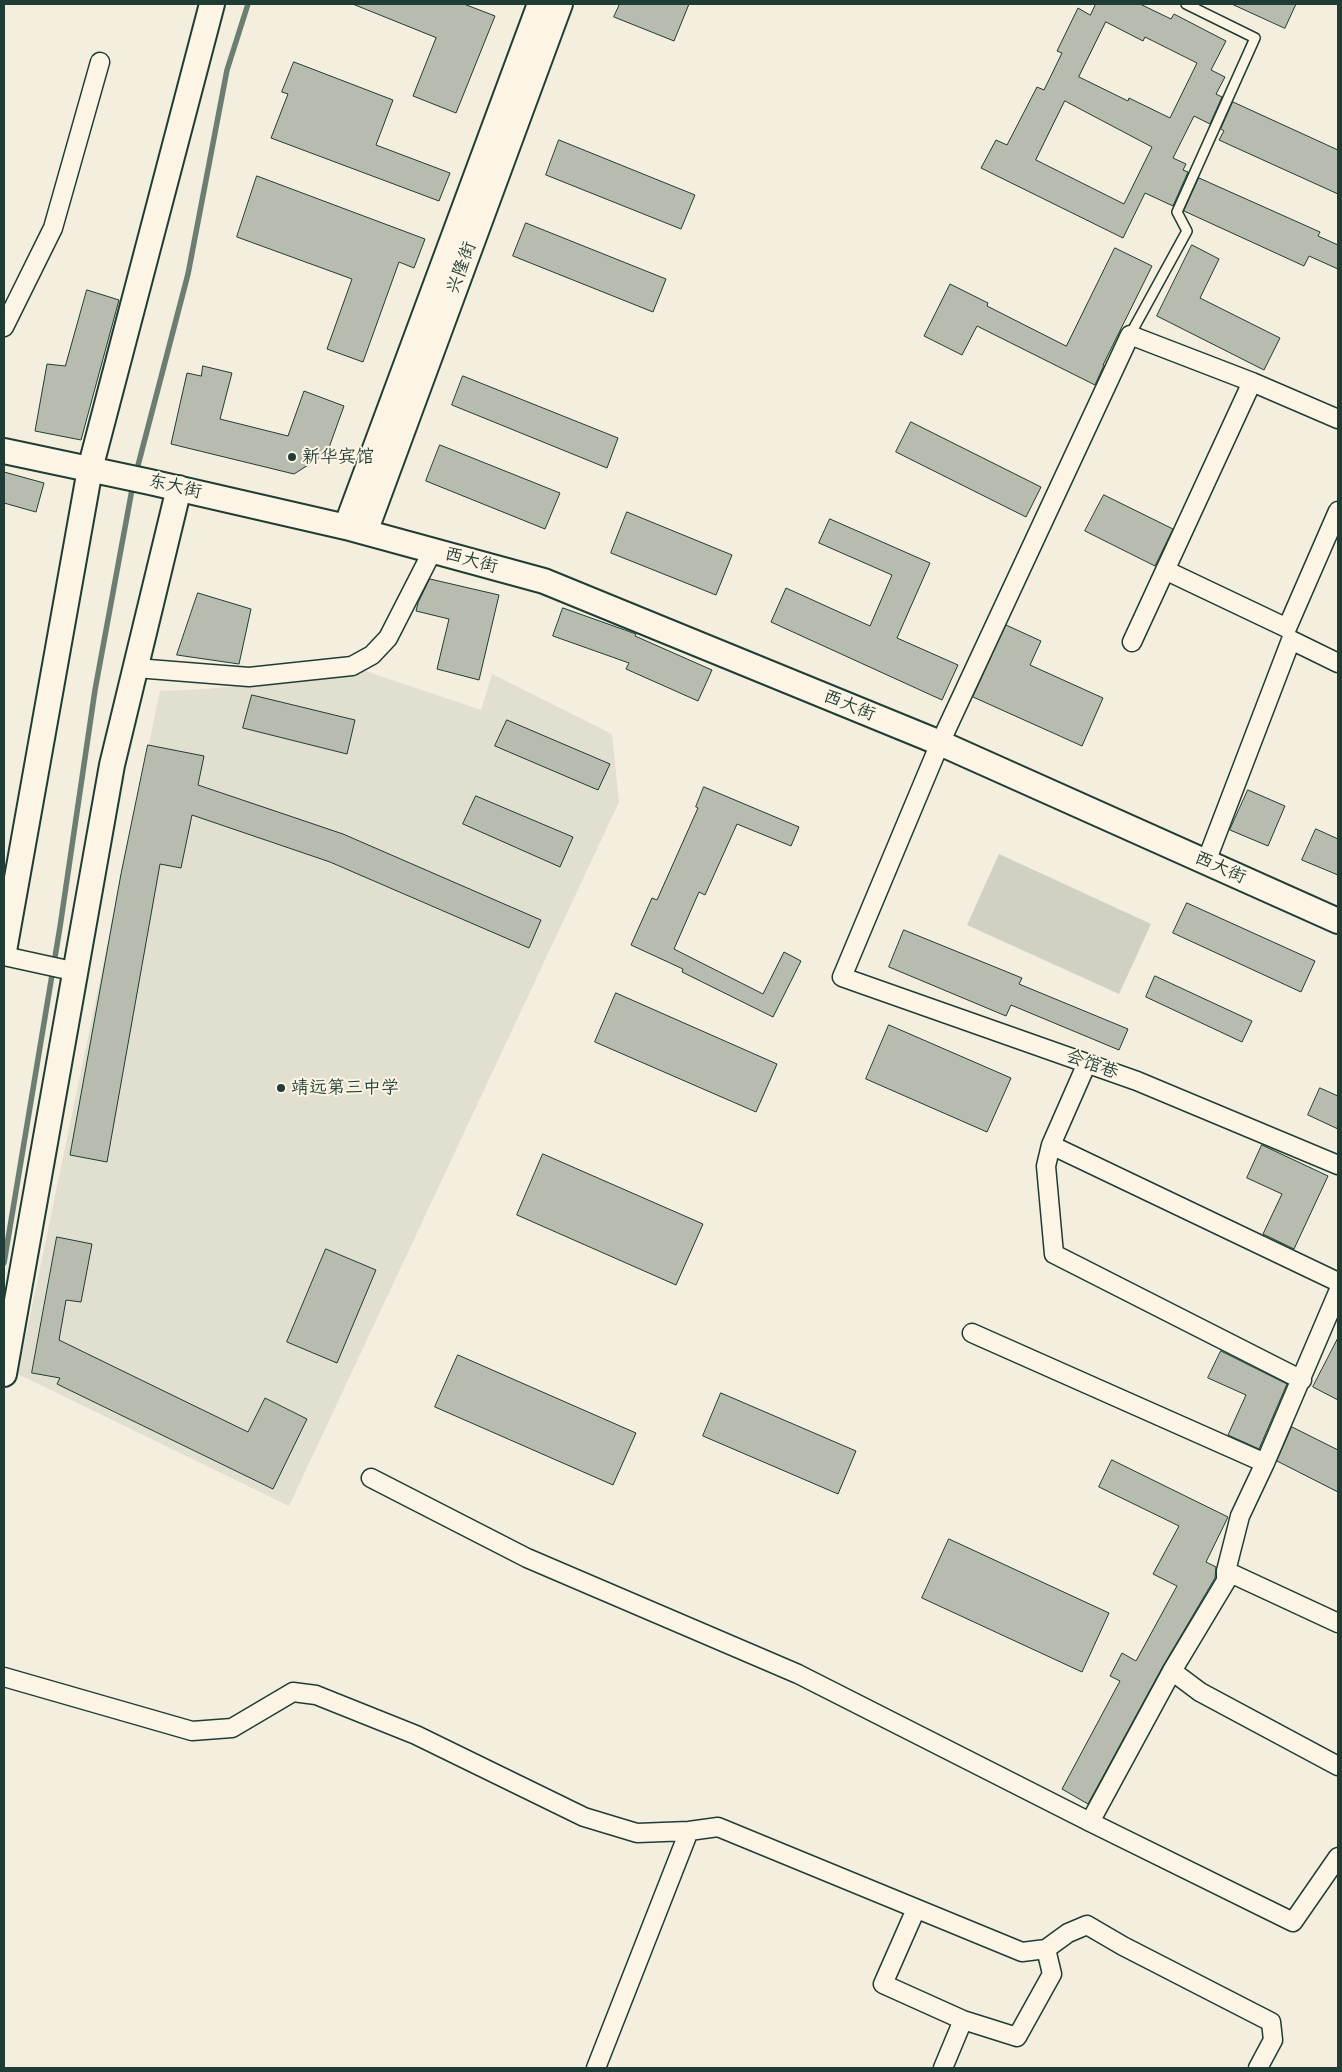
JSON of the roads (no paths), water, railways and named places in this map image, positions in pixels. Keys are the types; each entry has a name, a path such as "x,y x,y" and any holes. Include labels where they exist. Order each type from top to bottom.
{"main road":[{"path":"4,951 90,469 212,4"},
{"name":"兴隆街","path":"355,529 540,4"},
{"name":"兴隆街","path":"355,529 560,4"},
{"name":"东大街","path":"4,451 179,488 355,529"},
{"path":"4,1374 71,971 112,764 179,488"},
{"name":"西大街","path":"355,529 544,581 940,743 1338,921"}],"street":[{"path":"4,327 53,228 100,62"},
{"path":"940,743 1130,335 1252,382 1338,419"},
{"path":"1132,642 1252,382"},
{"path":"1165,570 1287,628 1334,535 1338,511"},
{"path":"136,668 249,677 352,666 372,655 388,638 433,550"},
{"path":"1206,862 1291,640 1338,663"},
{"name":"会馆巷","path":"940,743 842,976 1137,1081 1338,1165"},
{"path":"4,956 71,971"},
{"path":"1087,1063 1051,1145 1046,1166 1054,1254 1302,1380"},
{"path":"1051,1145 1338,1282"},
{"path":"1090,1822 1172,1671 1226,1582 1226,1571 1240,1516 1302,1380 1338,1292"},
{"path":"972,1333 1265,1463"},
{"path":"371,1478 527,1558 798,1674 1090,1822 1293,1922 1338,1856"},
{"path":"1226,1571 1338,1623"},
{"path":"1172,1671 1200,1692 1338,1766"},
{"path":"4,1677 192,1731 232,1728 293,1692 316,1695 416,1735 584,1817 637,1833 689,1832 718,1827 1022,1952 1046,1949 1068,1933 1087,1925 1123,1946 1271,2022 1273,2040 1258,2068"},
{"path":"596,2068 689,1832"},
{"path":"916,1909 883,1984 963,2020 1017,2037 1052,1974 1046,1949"},
{"path":"943,2068 963,2020"}],"lane":[{"path":"1130,335 1187,231 1177,212 1255,38 1186,4"}],"waterway":[{"path":"136,473 188,274 227,70 248,4"},
{"path":"4,1263 60,927 95,690 133,484"}],"place":[{"name":"新华宾馆","path":"292,457"},
{"name":"靖远第三中学","path":"281,1088"}]}
